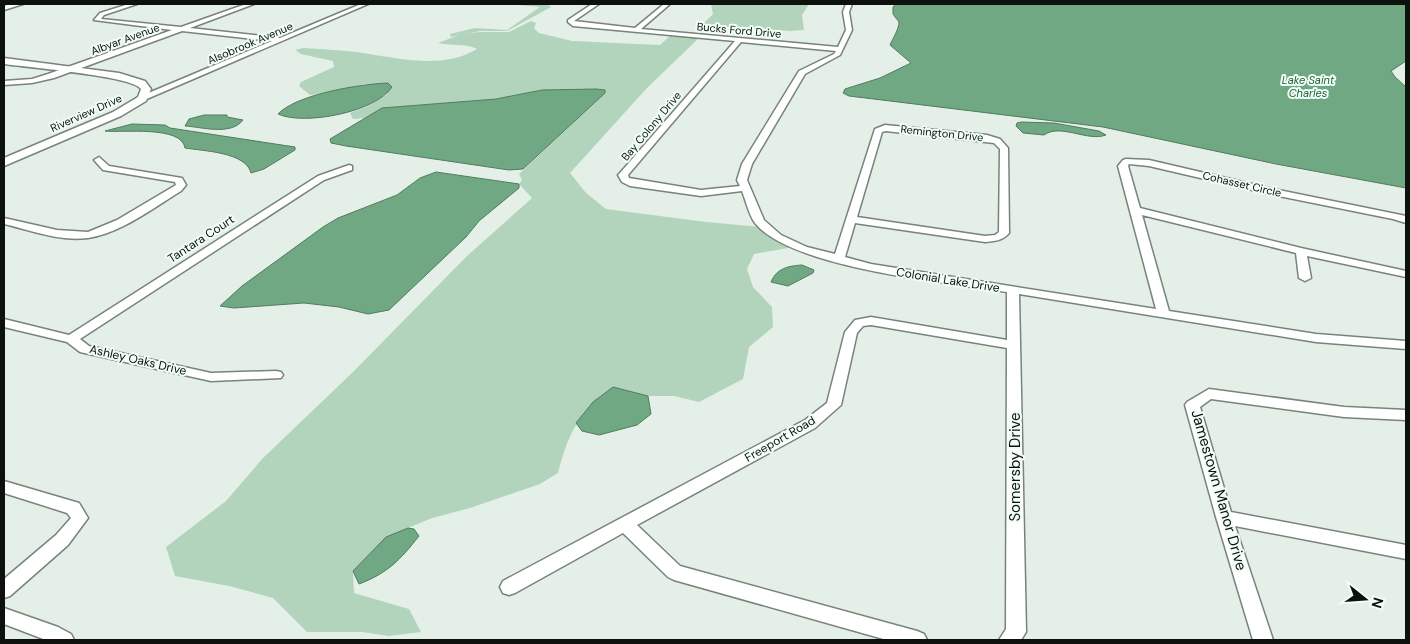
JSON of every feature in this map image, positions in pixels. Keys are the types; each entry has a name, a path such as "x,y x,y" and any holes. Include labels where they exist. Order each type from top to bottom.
{"street":[{"path":"4,8 19,4"},
{"path":"134,4 102,14 97,20 282,40"},
{"name":"Albyar Avenue","path":"4,83 32,81 71,69 251,4"},
{"name":"Alsobrook Avenue","path":"142,99 365,4"},
{"name":"Bucks Ford Drive","path":"596,4 570,21 573,24 840,49"},
{"path":"636,30 667,4"},
{"path":"745,188 742,180 747,164 802,73 837,55 849,30 846,12 850,4"},
{"name":"Bay Colony Drive","path":"739,40 623,175 625,180 630,183 701,193 745,188"},
{"name":"Riverview Drive","path":"4,61 119,76 142,82 146,90 142,99 117,114 4,162"},
{"name":"Remington Drive","path":"839,259 878,131 896,128 987,138 997,141 1004,148 1004,233 998,238 985,239 851,220"},
{"path":"4,221 75,236 90,235 108,228 178,189 181,185 179,180 106,168 99,160"},
{"name":"Cohasset Circle","path":"1164,314 1124,166 1126,162 1136,161 1396,216 1406,220"},
{"name":"Tantara Court","path":"70,339 320,178 349,168"},
{"name":"Colonial Lake Drive","path":"745,188 756,209 759,221 777,237 803,249 870,267 1316,338 1406,346"},
{"path":"1135,210 1301,251 1406,274"},
{"path":"1301,251 1305,278"},
{"name":"Somersby Drive","path":"1009,640 1016,632 1013,290"},
{"name":"Freeport Road","path":"510,587 810,424 834,405 852,332 859,323 871,321 1014,345"},
{"name":"Ashley Oaks Drive","path":"4,323 70,339 85,349 211,377 276,375"},
{"name":"Jamestown Manor Drive","path":"1263,640 1224,517 1192,405 1210,394 1344,412 1406,415"},
{"path":"4,487 73,508 80,518 62,540 4,590"},
{"path":"1224,517 1406,552"},
{"path":"626,524 674,572 917,640"},
{"path":"4,616 51,633 64,640"}],"shaded area":[{"path":"507,4 547,4 551,7 507,31 480,31 451,37 450,34 475,28 507,30 540,7"},
{"path":"711,4 809,4 802,15 804,30 790,31 702,25 713,14"},
{"path":"531,21 536,23 534,28 539,33 572,41 660,45 672,34 700,37 647,88 570,173 586,193 606,209 761,227 794,247 754,254 747,269 753,287 772,307 773,327 749,347 743,379 699,402 674,396 648,396 613,387 591,406 576,424 566,446 558,473 540,484 470,508 432,518 386,537 353,571 354,593 409,609 421,632 389,636 362,632 307,632 273,598 229,586 175,576 166,547 226,501 263,458 353,372 467,256 532,198 519,184 522,180 519,174 605,93 605,90 596,89 542,90 496,99 382,108 365,118 353,119 350,113 368,106 388,94 365,84 310,95 299,86 301,82 334,67 333,61 301,54 295,50 303,48 356,52 418,61 433,61 463,56 477,49 468,46 438,43 462,34 509,32"}],"water":[{"name":"Lake Saint Charles","path":"896,4 1406,4 1406,61 1391,71 1406,87 1406,188 1276,164 1103,127 849,96 843,93 845,89 880,78 911,63 890,45 899,25 893,14 893,7"},
{"path":"388,83 392,87 384,96 356,110 305,118 278,114 299,101 330,91 362,85"},
{"path":"542,90 605,90 605,93 523,169 509,170 346,146 331,143 330,139 382,108 496,99"},
{"path":"204,115 227,115 227,117 243,120 238,125 224,129 185,126 189,119"},
{"path":"1017,123 1054,123 1099,131 1106,135 1099,137 1058,131 1044,135 1023,133 1016,126"},
{"path":"132,124 165,125 170,128 295,147 295,150 264,169 251,173 247,166 233,157 185,148 181,141 163,133 105,131"},
{"path":"436,172 519,184 519,188 479,221 466,237 389,310 368,314 339,307 304,303 234,308 220,306 242,286 323,227 338,218 397,195 420,178"},
{"path":"802,265 814,270 813,273 788,286 771,282 773,277 780,271 792,266"},
{"path":"613,387 648,396 651,414 637,425 599,435 582,431 576,423 593,402"},
{"path":"408,528 414,529 419,536 406,552 386,570 359,584 353,571 386,537"}]}
